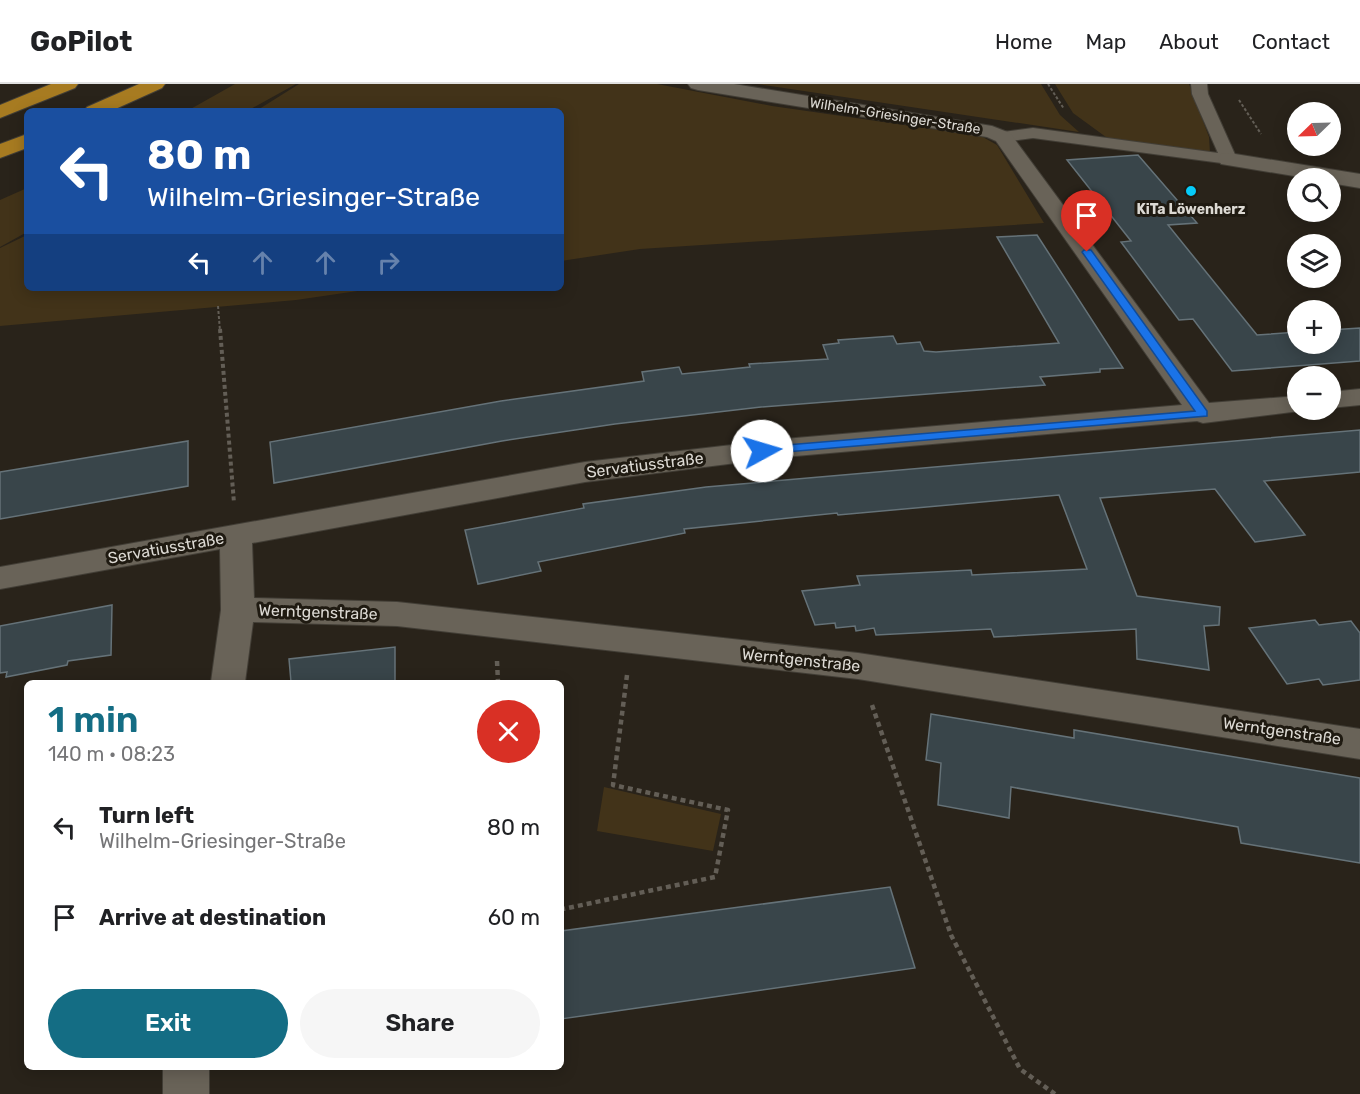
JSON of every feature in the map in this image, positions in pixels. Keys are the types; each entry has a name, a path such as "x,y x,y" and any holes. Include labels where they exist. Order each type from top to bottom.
{"highway":[{"path":"0,112 68,84"},
{"path":"100,108 155,84"},
{"path":"0,152 24,141"}],"street":[{"name":"Wilhelm-Griesinger-Straße","path":"698,84 992,132 1003,137 1203,414"},
{"path":"1229,159 1360,181"},
{"path":"1341,399 1360,397"},
{"name":"Servatiusstraße","path":"0,578 597,470 784,448 1287,405"},
{"path":"228,680 238,610 236,535"},
{"name":"Werntgenstraße","path":"238,610 397,614 858,666 1360,744"},
{"path":"186,1070 186,1094"}],"lane":[{"path":"1199,84 1200,94 1229,159"},
{"path":"1003,137 1033,133 1229,159"}],"path":[{"path":"1234,93 1285,169"},
{"path":"218,306 236,535"},
{"path":"564,909 715,877 728,810 613,785 632,641"},
{"path":"858,666 951,935 1020,1069 1055,1094"}],"shaded area":[{"path":"235,84 296,84 252,108 192,108"},
{"path":"299,84 657,84 772,106 981,136 997,145 1044,223 640,249 564,261 564,108 261,108"},
{"path":"757,84 1041,84 1060,115 1079,132"},
{"path":"1055,84 1189,84 1209,137 1210,153 1110,140 1073,113"},
{"path":"24,189 24,234 0,247 0,200"},
{"path":"24,236 24,291 358,291 296,300 0,326 0,248"},
{"path":"604,787 721,814 713,851 597,831"}],"building":[{"path":"1138,155 1197,223 1168,225 1257,335 1287,333 1287,354 1341,354 1341,329 1360,328 1360,361 1232,371 1193,319 1179,320 1121,242 1131,241 1067,160"},
{"path":"1037,235 1123,368 1040,377 1045,385 761,407 615,424 502,441 274,483 270,442 501,401 644,381 642,372 679,367 682,374 750,367 749,364 828,359 823,345 839,343 838,340 893,336 897,344 920,342 924,351 936,352 1059,343 997,237"},
{"path":"1360,430 1360,472 1264,481 1305,535 1255,542 1215,489 1100,498 1137,596 1220,607 1219,625 1204,626 1209,670 1137,659 1136,629 994,637 991,629 876,635 874,628 856,631 855,626 836,628 835,623 815,625 802,591 860,585 857,576 971,570 972,575 1087,569 1059,495 838,515 837,513 684,529 685,533 538,562 541,571 478,584 465,530 584,508 583,504 706,487"},
{"path":"188,441 188,486 0,519 0,472"},
{"path":"112,605 111,655 68,661 67,665 6,677 7,672 0,673 0,626"},
{"path":"1315,620 1319,625 1351,621 1360,633 1360,680 1323,685 1319,679 1287,684 1249,628"},
{"path":"395,647 395,680 291,680 289,659"},
{"path":"931,714 1074,738 1074,730 1360,778 1360,863 1241,843 1238,827 1011,787 1009,818 938,805 941,763 926,760"},
{"path":"890,887 915,968 564,1019 564,931"}],"place":[{"name":"KiTa Löwenherz","path":"1191,191"}],"route":[{"path":"762,451 1203,414 1087,252"}]}
